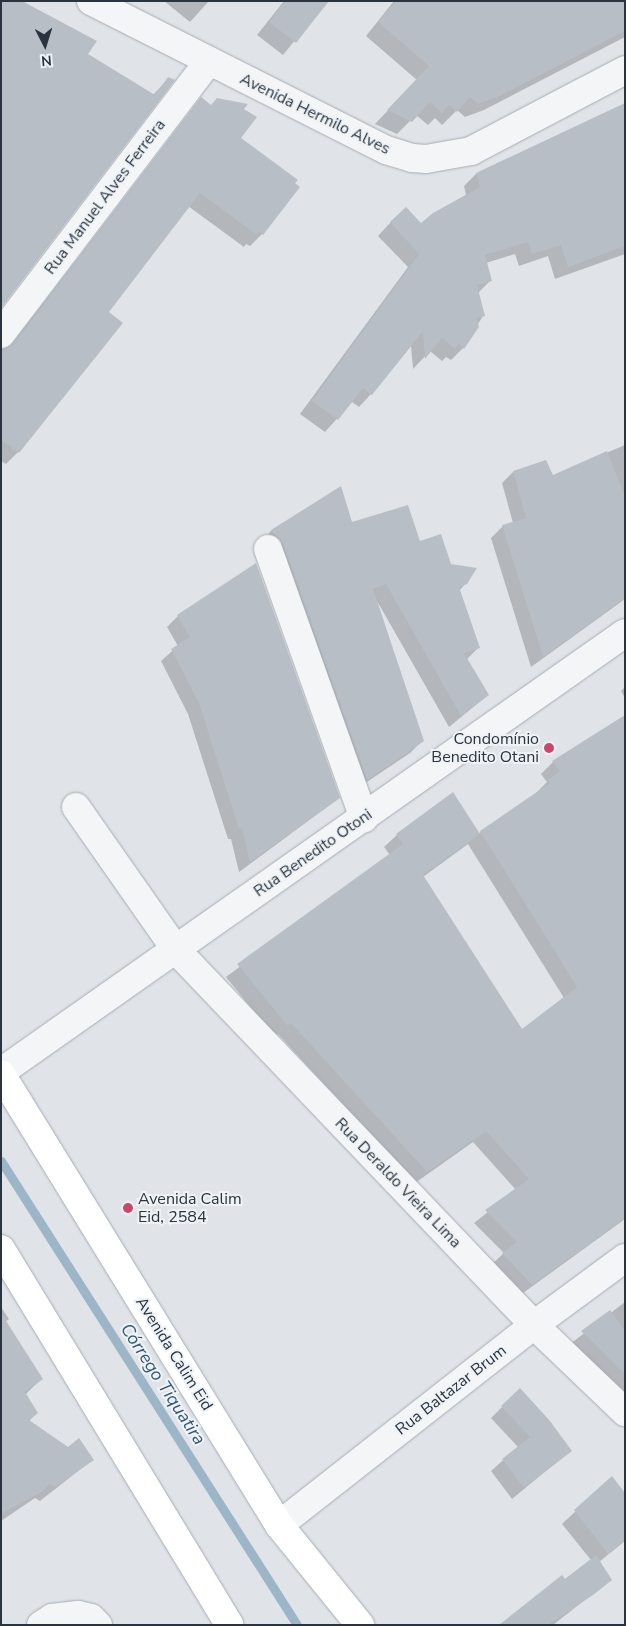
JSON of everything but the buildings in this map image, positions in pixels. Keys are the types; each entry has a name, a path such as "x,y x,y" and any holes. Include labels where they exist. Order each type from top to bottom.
{"main road":[{"name":"Avenida Calim Eid","path":"1,1073 279,1525 360,1625"},
{"path":"1,1249 230,1625"}],"street":[{"name":"Avenida Hermilo Alves","path":"91,1 386,150 426,159 471,151 625,70"},
{"name":"Rua Manuel Alves Ferreira","path":"1,334 209,61"},
{"path":"268,549 364,818"},
{"name":"Rua Benedito Otoni","path":"1,1073 625,634"},
{"name":"Rua Deraldo Vieira Lima","path":"76,807 176,950 534,1325 625,1412"},
{"name":"Rua Baltazar Brum","path":"279,1525 534,1325 625,1258"},
{"path":"41,1625 52,1618 78,1615 91,1618 98,1625"}],"waterway":[{"name":"Córrego Tiquatira","path":"1,1161 297,1625"}],"place":[{"name":"Condomínio Benedito Otani","path":"549,748"},
{"name":"Avenida Calim Eid, 2584","path":"128,1208"}]}
